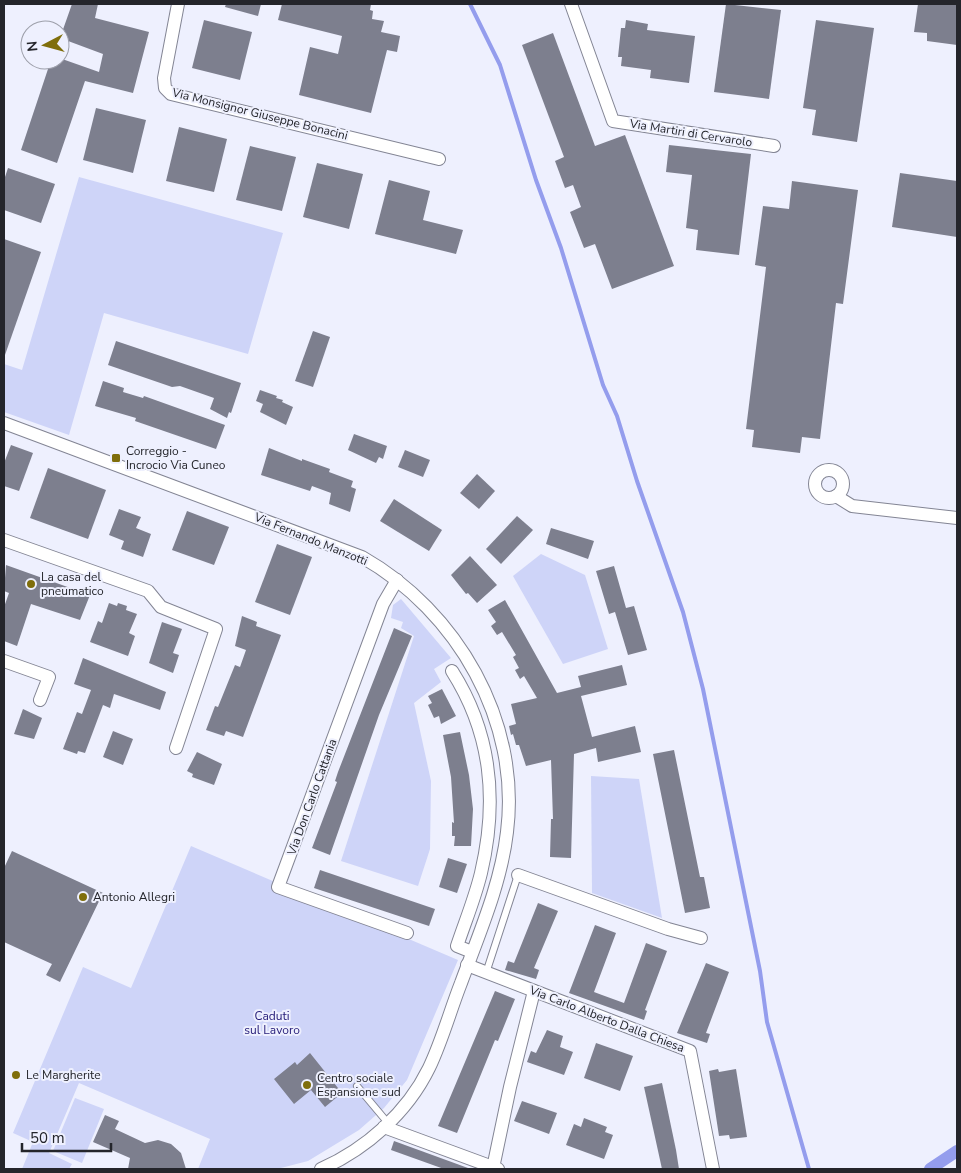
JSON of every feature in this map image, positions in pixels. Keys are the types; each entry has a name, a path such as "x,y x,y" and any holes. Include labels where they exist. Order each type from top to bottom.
{"street":[{"name":"Via Monsignor Giuseppe Bonacini","path":"178,4 164,78 165,88 171,94 439,160"},
{"name":"Via Martiri di Cervarolo","path":"571,4 613,121 774,146"},
{"name":"Via Fernando Manzotti","path":"4,423 354,554 383,569 436,617 479,676 503,748 508,789 508,830 496,887 428,1069 415,1091 386,1125 356,1150 320,1169"},
{"path":"839,491 852,506 957,518"},
{"path":"4,540 148,591 161,607 216,630 176,748"},
{"name":"Via Don Carlo Cattania","path":"397,580 383,604 278,888 407,933"},
{"path":"4,661 49,677 40,700"},
{"path":"452,671 463,689 479,726 484,743 492,804 481,875 457,946 472,952"},
{"path":"518,875 668,929 701,938"},
{"name":"Via Carlo Alberto Dalla Chiesa","path":"467,966 690,1051 713,1169"},
{"path":"386,1125 496,1168 510,1087 534,991"}],"lane":[{"path":"486,973 518,875"},
{"path":"357,1086 386,1125"}],"green space":[{"path":"79,177 283,233 248,354 104,313 69,435 4,412 4,364 22,370"},
{"path":"541,554 585,575 608,649 563,664 513,576"},
{"path":"401,599 451,658 434,669 441,682 414,703 431,781 430,849 418,886 341,861 414,636 401,628 403,622 391,618 393,605"},
{"path":"591,776 639,779 662,918 592,893"},
{"name":"Caduti sul Lavoro","path":"191,846 458,960 407,1080 384,1108 359,1130 308,1161 277,1169 198,1169 210,1139 79,1083 49,1153 72,1164 69,1169 22,1169 33,1142 13,1133 83,967 131,988"},
{"path":"75,1098 104,1109 82,1163 53,1151"}],"building":[{"path":"72,4 98,4 95,18 149,32 133,93 85,81 57,163 21,150 48,70 70,70 70,62 99,72 103,54 70,42 70,20 66,20"},
{"path":"226,4 261,4 258,16 225,7"},
{"path":"282,4 371,4 370,10 373,11 372,19 384,21 381,32 400,36 397,52 387,50 371,113 299,95 310,47 338,54 342,36 278,20"},
{"path":"726,4 781,10 769,99 714,92"},
{"path":"918,4 957,4 957,45 927,41 927,33 914,32"},
{"path":"204,20 252,32 240,80 192,68"},
{"path":"626,20 648,24 647,30 695,36 689,83 650,78 651,70 621,66 622,57 618,57 621,28 625,28"},
{"path":"816,20 874,28 857,142 812,135 816,110 803,108"},
{"path":"553,33 595,146 625,135 674,266 612,289 595,244 584,248 570,212 581,207 573,185 565,188 555,161 564,157 522,45"},
{"path":"96,108 146,120 133,173 83,160"},
{"path":"179,127 227,139 214,192 166,181"},
{"path":"669,145 751,154 739,255 696,250 698,230 686,228 692,175 666,172"},
{"path":"250,146 296,157 282,211 236,200"},
{"path":"317,163 363,174 349,229 303,217"},
{"path":"8,168 55,184 41,223 4,210 4,180"},
{"path":"900,173 957,181 957,237 892,227"},
{"path":"389,180 430,191 423,220 463,230 456,254 375,234"},
{"path":"792,181 858,190 843,304 836,303 820,439 802,437 800,453 752,447 754,430 746,429 766,267 755,265 763,206 789,209"},
{"path":"4,239 41,252 5,355 4,355"},
{"path":"313,331 330,337 313,387 295,381"},
{"path":"116,341 241,383 231,413 229,412 227,418 210,409 214,398 180,386 172,387 108,365"},
{"path":"103,381 124,388 123,392 143,398 144,396 225,425 216,449 135,421 136,418 95,406"},
{"path":"260,390 277,396 276,398 283,400 282,402 293,407 286,425 260,412 263,404 256,401"},
{"path":"354,434 387,446 383,459 379,457 376,463 348,450"},
{"path":"11,445 33,453 19,491 4,486 4,463"},
{"path":"269,448 302,461 302,459 330,469 329,472 353,481 351,487 356,489 350,512 329,504 331,493 312,486 310,491 261,475"},
{"path":"405,450 430,460 423,477 398,467"},
{"path":"48,468 106,490 88,539 30,518"},
{"path":"477,474 495,491 479,509 460,493"},
{"path":"394,499 442,530 429,551 380,521"},
{"path":"119,509 141,517 136,528 151,534 143,557 121,549 124,541 109,535"},
{"path":"187,511 229,527 214,565 172,550"},
{"path":"517,516 533,530 501,564 486,549"},
{"path":"551,528 594,541 588,559 546,544"},
{"path":"277,544 312,557 290,615 255,602"},
{"path":"470,556 497,585 477,603 468,593 466,594 451,575"},
{"path":"6,565 90,595 80,620 31,604 17,646 4,641 4,607 9,593 4,591"},
{"path":"614,566 626,608 634,606 647,650 628,655 615,612 609,614 596,571"},
{"path":"505,600 557,693 581,687 578,676 622,665 627,685 581,696 592,737 635,726 641,752 598,762 596,748 574,754 571,858 550,857 551,819 553,819 551,760 526,766 519,745 516,745 513,734 511,735 509,726 516,724 511,704 537,698 524,676 520,679 515,670 519,668 513,657 516,655 502,632 497,635 491,626 496,622 488,610"},
{"path":"109,603 117,606 118,603 127,606 126,610 137,614 129,633 135,636 128,656 90,642 98,621 102,623"},
{"path":"242,616 257,622 256,626 281,635 243,737 226,731 224,736 206,730 215,706 218,707 235,665 240,667 246,650 235,646"},
{"path":"162,622 182,629 173,653 179,655 173,673 149,663"},
{"path":"394,628 412,636 379,715 330,855 312,848 337,782 335,781 338,772"},
{"path":"83,658 166,692 160,710 114,694 110,708 103,705 85,753 78,751 77,754 63,749 77,712 82,714 91,690 74,684"},
{"path":"442,689 456,716 441,724 439,716 434,718 428,705 432,703 428,696"},
{"path":"23,709 42,718 34,739 14,734"},
{"path":"113,731 133,739 123,765 103,757"},
{"path":"460,732 469,775 473,809 471,846 454,846 455,836 452,836 452,822 454,823 451,777 443,735"},
{"path":"674,750 700,877 704,877 710,908 685,913 653,754"},
{"path":"197,752 222,764 214,785 192,777 193,774 187,771"},
{"path":"12,851 103,893 60,982 46,975 52,964 4,942 4,868"},
{"path":"448,858 467,864 457,893 439,887"},
{"path":"320,870 435,909 429,926 314,888"},
{"path":"538,903 558,911 534,968 539,970 536,979 505,970 508,961 514,963"},
{"path":"595,925 616,933 594,992 624,1003 646,943 667,951 645,1010 647,1011 644,1020 569,993"},
{"path":"706,963 729,972 706,1033 710,1034 707,1043 677,1033"},
{"path":"495,991 515,999 498,1041 495,1040 457,1133 438,1126"},
{"path":"547,1030 563,1036 560,1047 573,1052 564,1075 527,1062 531,1051 536,1053"},
{"path":"596,1043 633,1056 620,1091 584,1078"},
{"name":"Centro sociale Espansione sud","path":"310,1053 342,1093 325,1107 311,1090 294,1104 274,1079 295,1062 297,1065"},
{"path":"718,1069 719,1072 736,1069 747,1137 730,1139 729,1135 719,1136 709,1071"},
{"path":"662,1083 679,1169 662,1169 644,1087"},
{"path":"522,1101 557,1113 549,1134 514,1121"},
{"path":"105,1115 119,1121 115,1129 145,1143 158,1140 171,1144 181,1153 186,1169 128,1169 130,1158 93,1142"},
{"path":"584,1118 607,1127 605,1132 613,1135 604,1159 566,1145 574,1124 581,1127"},
{"path":"394,1141 468,1168 444,1169 391,1150"}],"waterway":[{"path":"470,4 500,65 536,180 561,248 603,385 617,416 637,481 683,612 703,689 760,971 767,1022 809,1169"},
{"path":"930,1169 957,1151"}],"place":[{"name":"Correggio - Incrocio Via Cuneo","path":"116,458"},
{"name":"La casa del pneumatico","path":"31,584"},
{"name":"Antonio Allegri","path":"83,897"},
{"name":"Le Margherite","path":"16,1075"},
{"name":"Centro sociale Espansione sud","path":"307,1085"}]}
